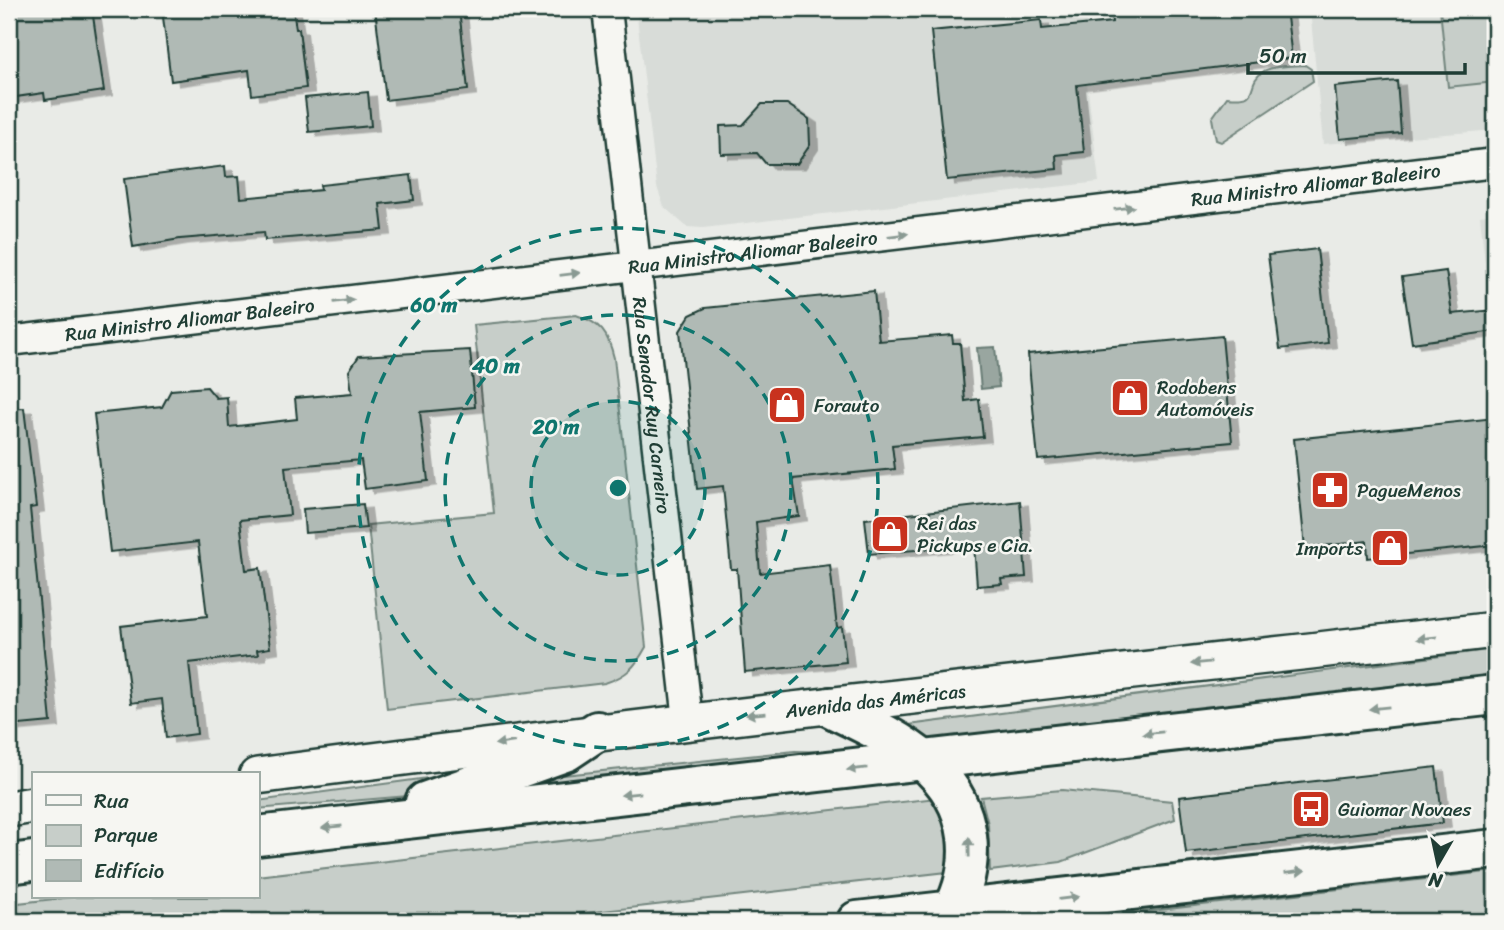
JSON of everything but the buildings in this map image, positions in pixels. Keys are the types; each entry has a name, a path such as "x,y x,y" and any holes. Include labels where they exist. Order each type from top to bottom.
{"highway":[{"path":"259,836 1495,695"},
{"path":"831,707 883,733 925,761 953,794 966,821 968,865 964,886 950,917"},
{"path":"392,821 449,793 567,751 597,731"},
{"path":"857,921 950,917 1495,849"},
{"path":"9,864 32,861"}],"main road":[{"name":"Avenida das Américas","path":"259,776 688,720 831,707 1495,630"},
{"path":"9,809 32,806"}],"street":[{"name":"Rua Senador Ruy Carneiro","path":"607,9 688,720"},
{"name":"Rua Ministro Aliomar Baleeiro","path":"9,341 1495,163"}],"shaded area":[{"path":"636,9 1085,9 1091,47 1083,50 1099,182 703,228 687,227 664,207 657,187"},
{"path":"1310,9 1495,9 1495,130 1323,144"},
{"path":"1495,214 1495,300 1489,301 1480,216"},
{"path":"995,347 999,387 981,389 977,348"}],"green space":[{"path":"1440,9 1495,11 1495,82 1448,87"},
{"path":"1305,65 1311,69 1313,81 1221,142 1216,140 1212,118 1227,97 1238,98 1249,94 1258,76 1268,69"},
{"path":"576,315 602,330 614,358 646,647 630,670 605,683 387,709 368,525 494,513 474,325"},
{"path":"1495,649 1495,680 932,746 901,726"},
{"path":"795,751 830,752 510,788 554,776"},
{"path":"465,773 420,795 259,809 259,801"},
{"path":"1062,790 1172,801 1175,819 1061,862 990,871 988,824 981,797"},
{"path":"936,798 944,816 949,853 947,872 515,921 9,921 9,904 64,898 259,898 259,876"},
{"path":"1495,871 1495,912 1417,921 1065,921"}],"place":[{"name":"Rodobens Automóveis","path":"1130,398"},
{"name":"Forauto","path":"787,405"},
{"name":"PagueMenos","path":"1330,490"},
{"name":"Rei das Pickups e Cia.","path":"890,534"},
{"name":"Imports","path":"1390,548"},
{"name":"Guiomar Novaes","path":"1311,809"}]}
